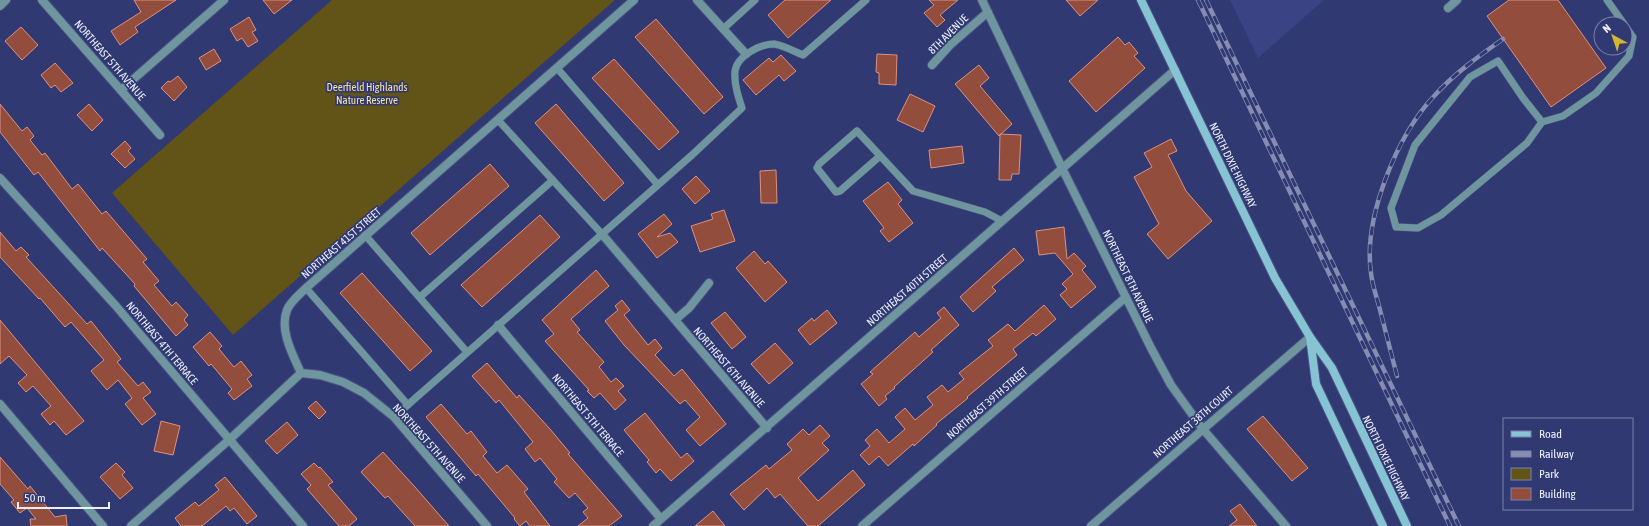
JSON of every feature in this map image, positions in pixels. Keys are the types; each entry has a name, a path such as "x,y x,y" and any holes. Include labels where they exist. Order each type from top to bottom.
{"main road":[{"name":"NORTH DIXIE HIGHWAY","path":"1141,0 1275,278 1310,337 1332,368 1407,526"},
{"name":"NORTH DIXIE HIGHWAY","path":"1310,337 1316,384 1383,526"}],"street":[{"path":"0,6 6,0"},
{"name":"NORTHEAST 5TH AVENUE","path":"42,0 160,135"},
{"path":"122,90 224,0"},
{"name":"NORTHEAST 41ST STREET","path":"301,373 289,346 284,324 287,309 306,288 365,235 634,0"},
{"path":"697,0 746,54"},
{"path":"982,0 988,12"},
{"path":"1448,8 1457,0"},
{"name":"8TH AVENUE","path":"932,65 950,45 988,12"},
{"name":"NORTHEAST 8TH AVENUE","path":"988,12 1062,168 1171,385 1202,428 1286,526"},
{"name":"NORTHEAST 40TH STREET","path":"653,526 1175,70"},
{"name":"NORTHEAST 4TH TERRACE","path":"0,178 116,306 303,526"},
{"name":"NORTHEAST 6TH AVENUE","path":"601,233 767,428"},
{"path":"675,320 689,308 709,283"},
{"name":"NORTHEAST 39TH STREET","path":"862,526 1126,297"},
{"name":"NORTHEAST 5TH TERRACE","path":"498,325 661,519"},
{"name":"NORTHEAST 38TH COURT","path":"1091,526 1202,428 1310,337"},
{"path":"131,526 229,440 301,373"},
{"name":"NORTHEAST 5TH AVENUE","path":"301,373 320,375 343,382 364,393 394,417 487,526"},
{"path":"0,404 103,526"}],"lane":[{"path":"723,29 755,0"},
{"path":"394,417 601,233 658,185 742,108 736,91 735,70 746,54 760,46 775,44 803,55 866,0"},
{"path":"1608,0 1618,16"},
{"path":"1542,122 1522,98 1498,61 1470,77 1415,145 1391,208 1396,227 1418,228 1441,215 1527,143 1542,122 1563,116 1596,93 1629,56"},
{"path":"557,68 658,185"},
{"path":"498,120 601,233"},
{"path":"880,156 840,191 836,192 817,168 818,164 857,131 913,191 925,196 985,212 1002,221"},
{"path":"420,298 553,180"},
{"path":"365,235 468,352"},
{"path":"306,288 408,405"}],"shaded area":[{"path":"1230,0 1324,0 1258,58"}],"green space":[{"name":"Deerfield Highlands Nature Reserve","path":"332,0 615,0 233,335 112,193"}],"building":[{"path":"134,0 176,0 135,27 138,32 120,45 111,31 141,12"},
{"path":"263,0 292,0 274,14"},
{"path":"785,0 831,0 788,38 768,15"},
{"path":"929,0 958,0 940,15 945,20 937,27 924,13 934,5"},
{"path":"1066,0 1098,0 1080,16"},
{"path":"1509,0 1558,0 1593,50 1593,56 1598,56 1606,68 1551,107 1487,16"},
{"path":"249,17 256,30 252,32 258,41 248,47 242,38 237,41 230,29"},
{"path":"656,19 723,97 704,114 635,37"},
{"path":"21,27 38,45 22,60 5,41"},
{"path":"1118,37 1125,45 1129,42 1138,53 1134,56 1145,68 1096,112 1069,81"},
{"path":"214,49 221,61 206,70 199,58"},
{"path":"877,54 897,55 896,85 879,84 879,73 876,72"},
{"path":"781,55 796,71 784,81 779,75 756,95 743,80 769,58 773,62"},
{"path":"614,59 679,132 659,150 592,78"},
{"path":"55,63 73,83 61,92 55,85 51,88 41,75"},
{"path":"979,65 989,78 980,86 1012,124 999,136 955,84"},
{"path":"178,76 187,87 174,101 161,88 168,81 170,82"},
{"path":"910,94 935,106 923,132 897,120"},
{"path":"0,104 22,131 27,127 34,136 30,140 42,155 45,153 72,189 78,184 102,214 106,211 147,259 143,262 159,281 154,285 172,306 176,302 188,315 184,320 188,325 176,336 134,286 135,284 102,248 100,251 38,172 34,175 0,132"},
{"path":"89,104 103,120 92,131 77,115"},
{"path":"556,104 624,183 604,201 535,123"},
{"path":"1000,134 1021,135 1019,174 1012,174 1011,180 999,180"},
{"path":"1171,139 1177,151 1168,155 1186,191 1212,221 1168,259 1147,234 1159,224 1134,177 1152,167 1144,153"},
{"path":"125,141 131,148 128,151 135,159 125,168 111,154"},
{"path":"962,146 964,163 931,168 929,150"},
{"path":"490,164 509,186 430,255 411,233"},
{"path":"776,170 777,203 761,203 760,171"},
{"path":"696,176 710,191 695,204 682,189"},
{"path":"888,182 902,200 898,204 913,223 889,242 880,231 884,228 863,201"},
{"path":"724,210 735,241 700,252 691,226 713,219 711,214"},
{"path":"664,214 672,224 657,237 670,233 678,242 657,258 638,234"},
{"path":"540,215 560,237 482,307 461,285"},
{"path":"1064,227 1067,259 1074,253 1086,266 1082,270 1096,287 1071,308 1060,295 1067,289 1062,284 1073,274 1055,253 1039,255 1036,231"},
{"path":"0,232 16,251 21,247 29,255 26,257 87,324 91,321 121,359 117,362 138,386 143,382 151,392 143,398 156,414 142,425 125,404 132,398 118,380 107,390 91,371 104,360 71,322 65,327 40,298 39,299 0,257"},
{"path":"1014,248 1024,260 992,287 996,291 973,312 960,297"},
{"path":"754,251 765,264 768,261 787,282 765,302 736,268"},
{"path":"596,270 609,286 571,319 580,330 577,332 604,362 599,367 611,382 616,378 624,386 618,391 626,400 615,410 600,393 594,398 587,391 589,390 545,341 554,334 542,320"},
{"path":"362,273 432,351 410,371 340,293"},
{"path":"622,300 630,310 624,315 648,345 655,339 662,348 655,355 674,376 682,369 726,424 700,446 686,430 700,417 685,400 680,404 624,345 605,321 618,310 615,306"},
{"path":"1044,305 1056,319 1036,336 1033,333 1013,349 1017,355 936,424 937,425 914,446 913,444 888,466 879,456 869,465 860,455 870,446 865,440 877,429 889,443 905,429 895,417 905,408 915,420 933,405 927,397 942,385 948,392 964,379 959,373 993,346 988,340 1008,324 1015,331"},
{"path":"944,307 959,325 931,350 933,352 885,396 887,399 879,406 861,384 873,374 870,372 915,332 919,337 941,318 937,313"},
{"path":"827,310 837,323 810,345 798,330 812,318 814,321"},
{"path":"725,312 746,337 732,349 711,323"},
{"path":"0,320 84,421 66,435 54,421 50,425 41,414 51,406 33,386 26,392 18,383 27,375 9,356 0,364"},
{"path":"210,332 222,346 219,349 234,367 241,361 252,375 247,379 252,386 234,400 228,393 232,389 211,364 209,366 193,347"},
{"path":"775,343 793,363 769,384 751,364"},
{"path":"487,363 517,398 519,395 550,429 570,453 568,454 622,516 609,526 578,526 588,518 583,512 588,508 575,493 569,498 554,482 557,479 540,458 535,462 525,449 533,442 499,400 496,403 472,376"},
{"path":"316,401 326,412 319,419 308,408"},
{"path":"441,404 467,434 471,431 487,452 483,456 497,473 507,465 528,489 524,492 550,526 530,526 526,521 520,526 478,474 476,476 426,417"},
{"path":"645,413 681,458 687,453 694,461 671,481 660,469 656,473 647,462 649,460 624,430"},
{"path":"1263,416 1308,468 1292,481 1247,429"},
{"path":"161,421 180,426 173,455 154,451"},
{"path":"287,422 298,435 277,454 265,441"},
{"path":"820,425 830,436 822,443 829,450 798,478 818,501 853,470 865,485 818,526 808,526 780,494 775,498 767,488 744,510 730,494 766,465 769,469 792,450 787,444 803,429 809,435"},
{"path":"383,452 449,526 415,526 388,496 385,498 361,472"},
{"path":"0,457 28,489 30,486 55,517 66,515 67,526 31,526 30,519 36,519 27,508 20,513 11,502 14,500 0,484"},
{"path":"116,463 125,472 122,475 133,488 120,499 100,477"},
{"path":"314,463 319,468 320,467 333,482 328,485 357,519 349,526 339,526 307,489 311,485 301,474"},
{"path":"225,477 257,516 247,524 234,508 230,511 226,506 202,526 181,526 175,518 195,502 199,506 219,490 215,485"},
{"path":"1240,504 1257,526 1229,526 1237,520 1230,511"},
{"path":"713,511 725,526 695,526"}],"railway":[{"path":"1198,0 1450,526"},
{"path":"1206,0 1459,526"},
{"path":"1397,376 1371,273 1370,251 1372,228 1378,203 1396,154 1421,112 1451,79 1476,58 1503,39"}]}
